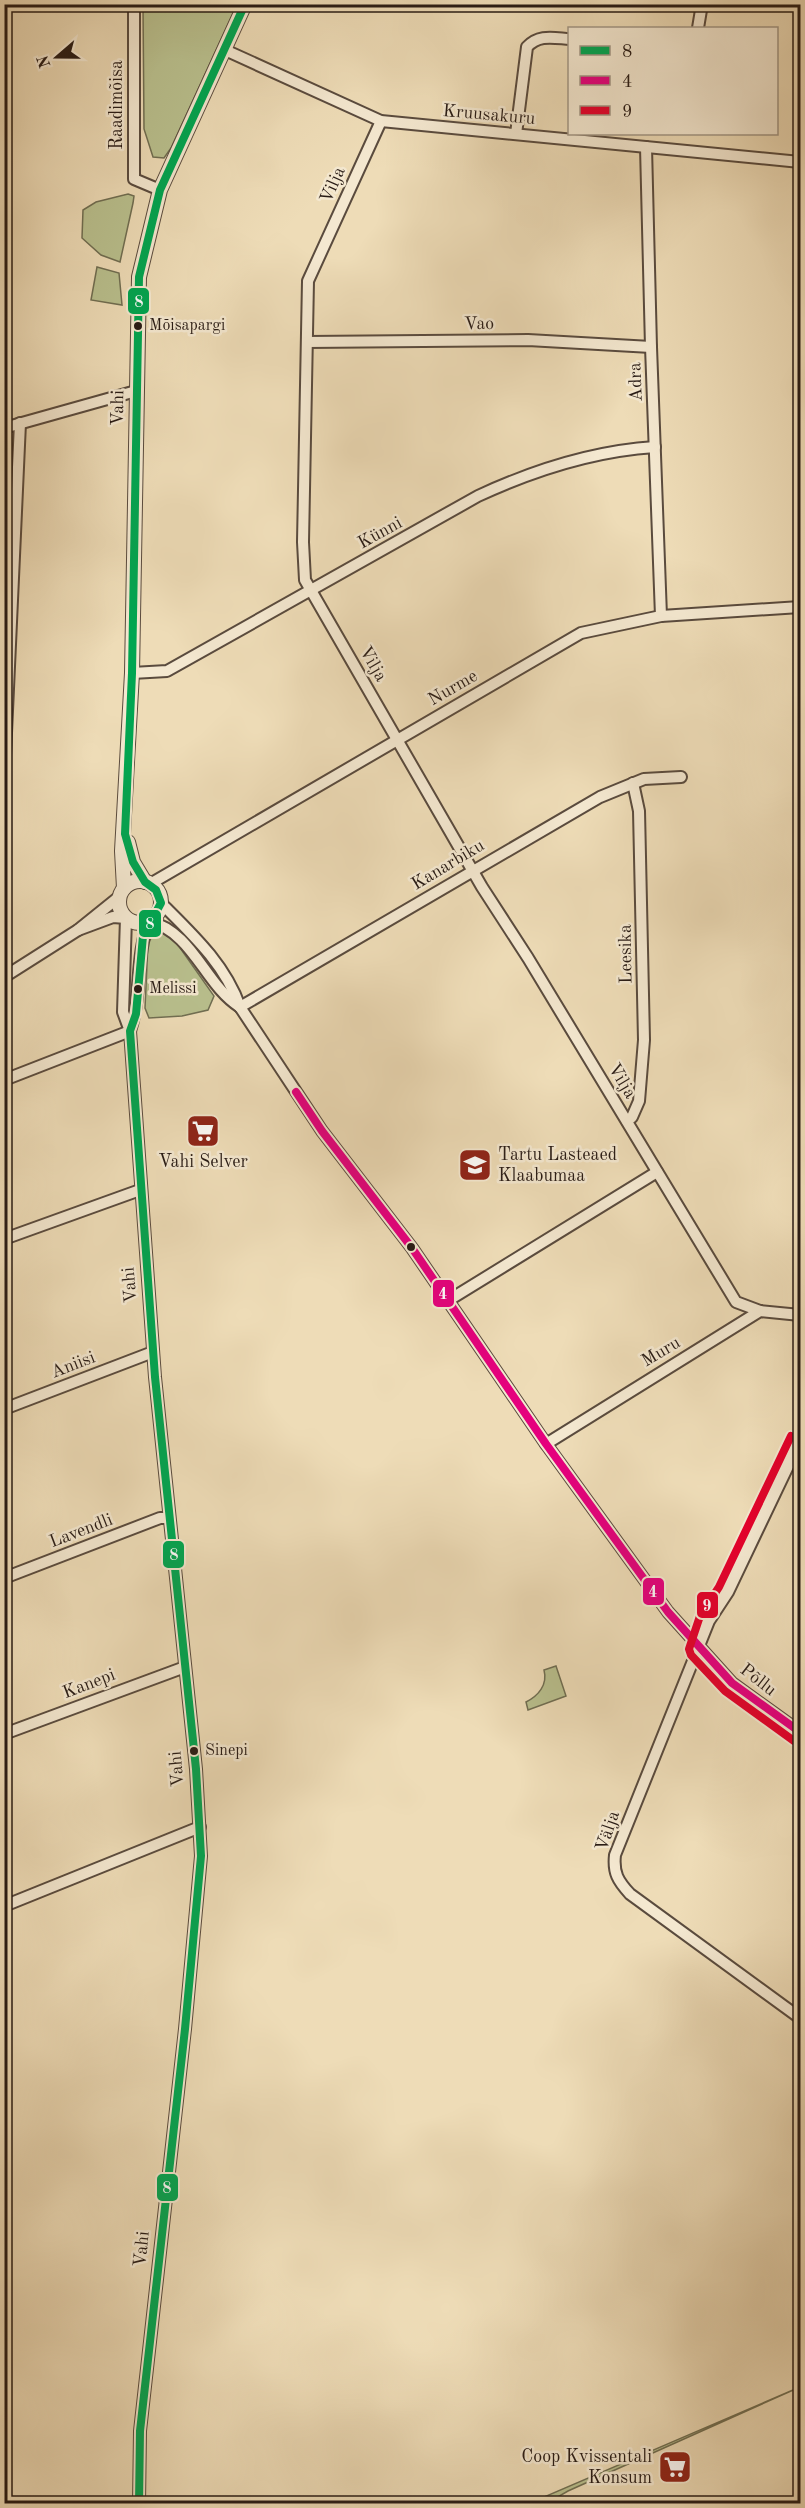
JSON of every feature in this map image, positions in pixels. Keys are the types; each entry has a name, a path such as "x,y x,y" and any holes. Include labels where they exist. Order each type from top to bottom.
{"street":[{"name":"Raadimõisa","path":"131,4 134,6 134,179 160,190"},
{"name":"Vahi","path":"122,893 122,851 125,834 132,673 139,277 150,221 160,190 245,4"},
{"path":"698,27 702,4"},
{"path":"516,134 527,47 534,40 542,37 568,39"},
{"name":"Kruusakuru","path":"225,50 381,121 801,162"},
{"name":"Vilja","path":"381,121 308,281 303,543 305,580 472,870 736,1302 760,1311"},
{"name":"Adra","path":"646,147 661,616"},
{"name":"Vao","path":"307,342 528,340 651,347"},
{"path":"4,428 136,391"},
{"path":"4,777 20,423"},
{"name":"Künni","path":"132,673 167,671 478,496 526,474 581,458 655,447"},
{"name":"Nurme","path":"148,883 581,633 661,616 801,607"},
{"name":"Kanarbiku","path":"240,1007 600,797 644,778 681,777"},
{"name":"Leesika","path":"627,1121 632,1117 639,1101 644,1040 639,811 633,783"},
{"name":"Vahi","path":"125,834 133,862 148,883"},
{"path":"4,977 78,930 130,884 148,883 156,890 160,903 203,944 234,990 240,1007"},
{"path":"122,893 120,910 126,918"},
{"path":"149,921 157,914 160,903"},
{"path":"78,930 113,917 126,918 137,923 149,921 163,925 179,936 225,997 240,1007"},
{"name":"Vahi","path":"126,918 123,1012 130,1031 153,1352 185,1667 201,1856 186,2017 140,2431 139,2504"},
{"name":"Vahi","path":"130,1031 136,1014 143,936 149,921"},
{"name":"Põllu","path":"240,1007 322,1131 449,1300 546,1444 668,1612 732,1683 801,1732"},
{"path":"4,1080 130,1031"},
{"path":"449,1300 657,1172"},
{"path":"4,1239 140,1190"},
{"path":"760,1311 801,1315"},
{"name":"Muru","path":"546,1444 760,1311"},
{"name":"Aniisi","path":"4,1409 153,1352"},
{"path":"699,1648 710,1621 728,1592 801,1441"},
{"name":"Lavendli","path":"4,1578 160,1518 169,1518"},
{"name":"Välja","path":"699,1648 615,1855 613,1869 618,1881 630,1894 801,2018"},
{"name":"Kanepi","path":"4,1734 185,1667"},
{"path":"4,1906 200,1827"}],"green space":[{"path":"143,5 237,5 171,148 164,158 153,157 144,129"},
{"path":"128,194 134,196 120,262 101,255 82,238 83,210 96,202"},
{"path":"97,267 119,273 122,305 91,300"},
{"path":"161,933 171,935 214,996 208,1010 182,1016 149,1018 145,1008 148,943 153,935"},
{"path":"556,1666 566,1696 528,1710 526,1702 538,1693 543,1685 544,1670"},
{"path":"800,2387 568,2491 554,2499 555,2503 539,2503 537,2500"}],"transit line":[{"name":"8","path":"139,2504 140,2431 185,2029 201,1856 196,1769 155,1377 130,1031 136,1014 143,936 161,903 156,890 145,882 133,862 125,834 132,673 139,277 160,190 245,4"},
{"name":"4","path":"296,1092 322,1131 412,1248 546,1444 668,1612 732,1683 800,1732"},
{"name":"9","path":"791,1436 719,1587 700,1616 689,1649 691,1655 725,1691 794,1741"}],"place":[{"name":"Mõisapargi","path":"138,326"},
{"name":"Melissi","path":"138,989"},
{"name":"Vahi Selver","path":"203,1131"},
{"name":"Tartu Lasteaed Klaabumaa","path":"475,1165"},
{"name":"Sinepi","path":"194,1751"},
{"name":"Coop Kvissentali Konsum","path":"675,2467"}]}
